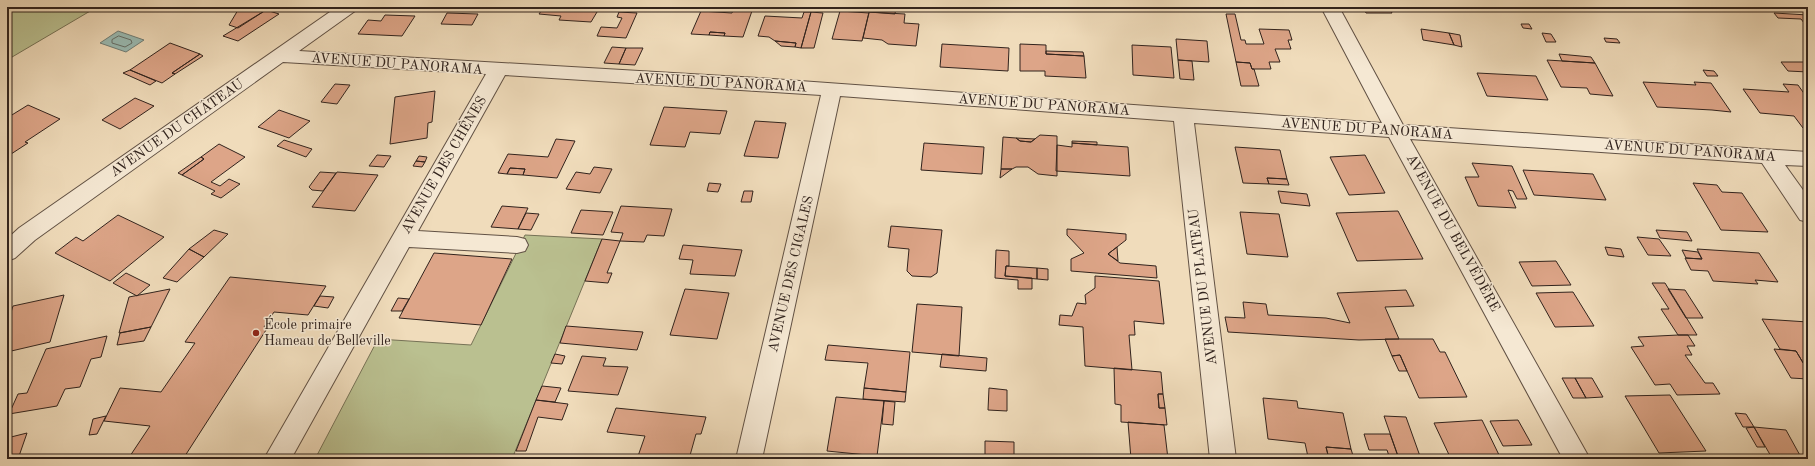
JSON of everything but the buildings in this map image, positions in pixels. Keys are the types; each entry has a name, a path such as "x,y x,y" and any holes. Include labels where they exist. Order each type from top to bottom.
{"street":[{"name":"AVENUE DU CHÂTEAU","path":"7,252 27,234 349,7"},
{"name":"AVENUE DU BELVÉDÈRE","path":"1330,7 1396,131 1577,459"},
{"name":"AVENUE DU PANORAMA","path":"280,56 832,89 1396,131 1808,158"},
{"name":"AVENUE DES CHÊNES","path":"277,459 498,70"},
{"name":"AVENUE DES CIGALES","path":"749,459 832,89"},
{"name":"AVENUE DU PLATEAU","path":"1183,115 1223,459"},
{"path":"1768,156 1808,214"},
{"path":"402,238 517,245"}],"green space":[{"path":"7,7 97,7 7,60"},
{"path":"525,235 602,239 512,459 315,459 378,339 471,345"}],"water":[{"path":"118,31 144,40 126,52 100,43"}],"place":[{"name":"École primaire Hameau de Belleville","path":"256,333"}]}
